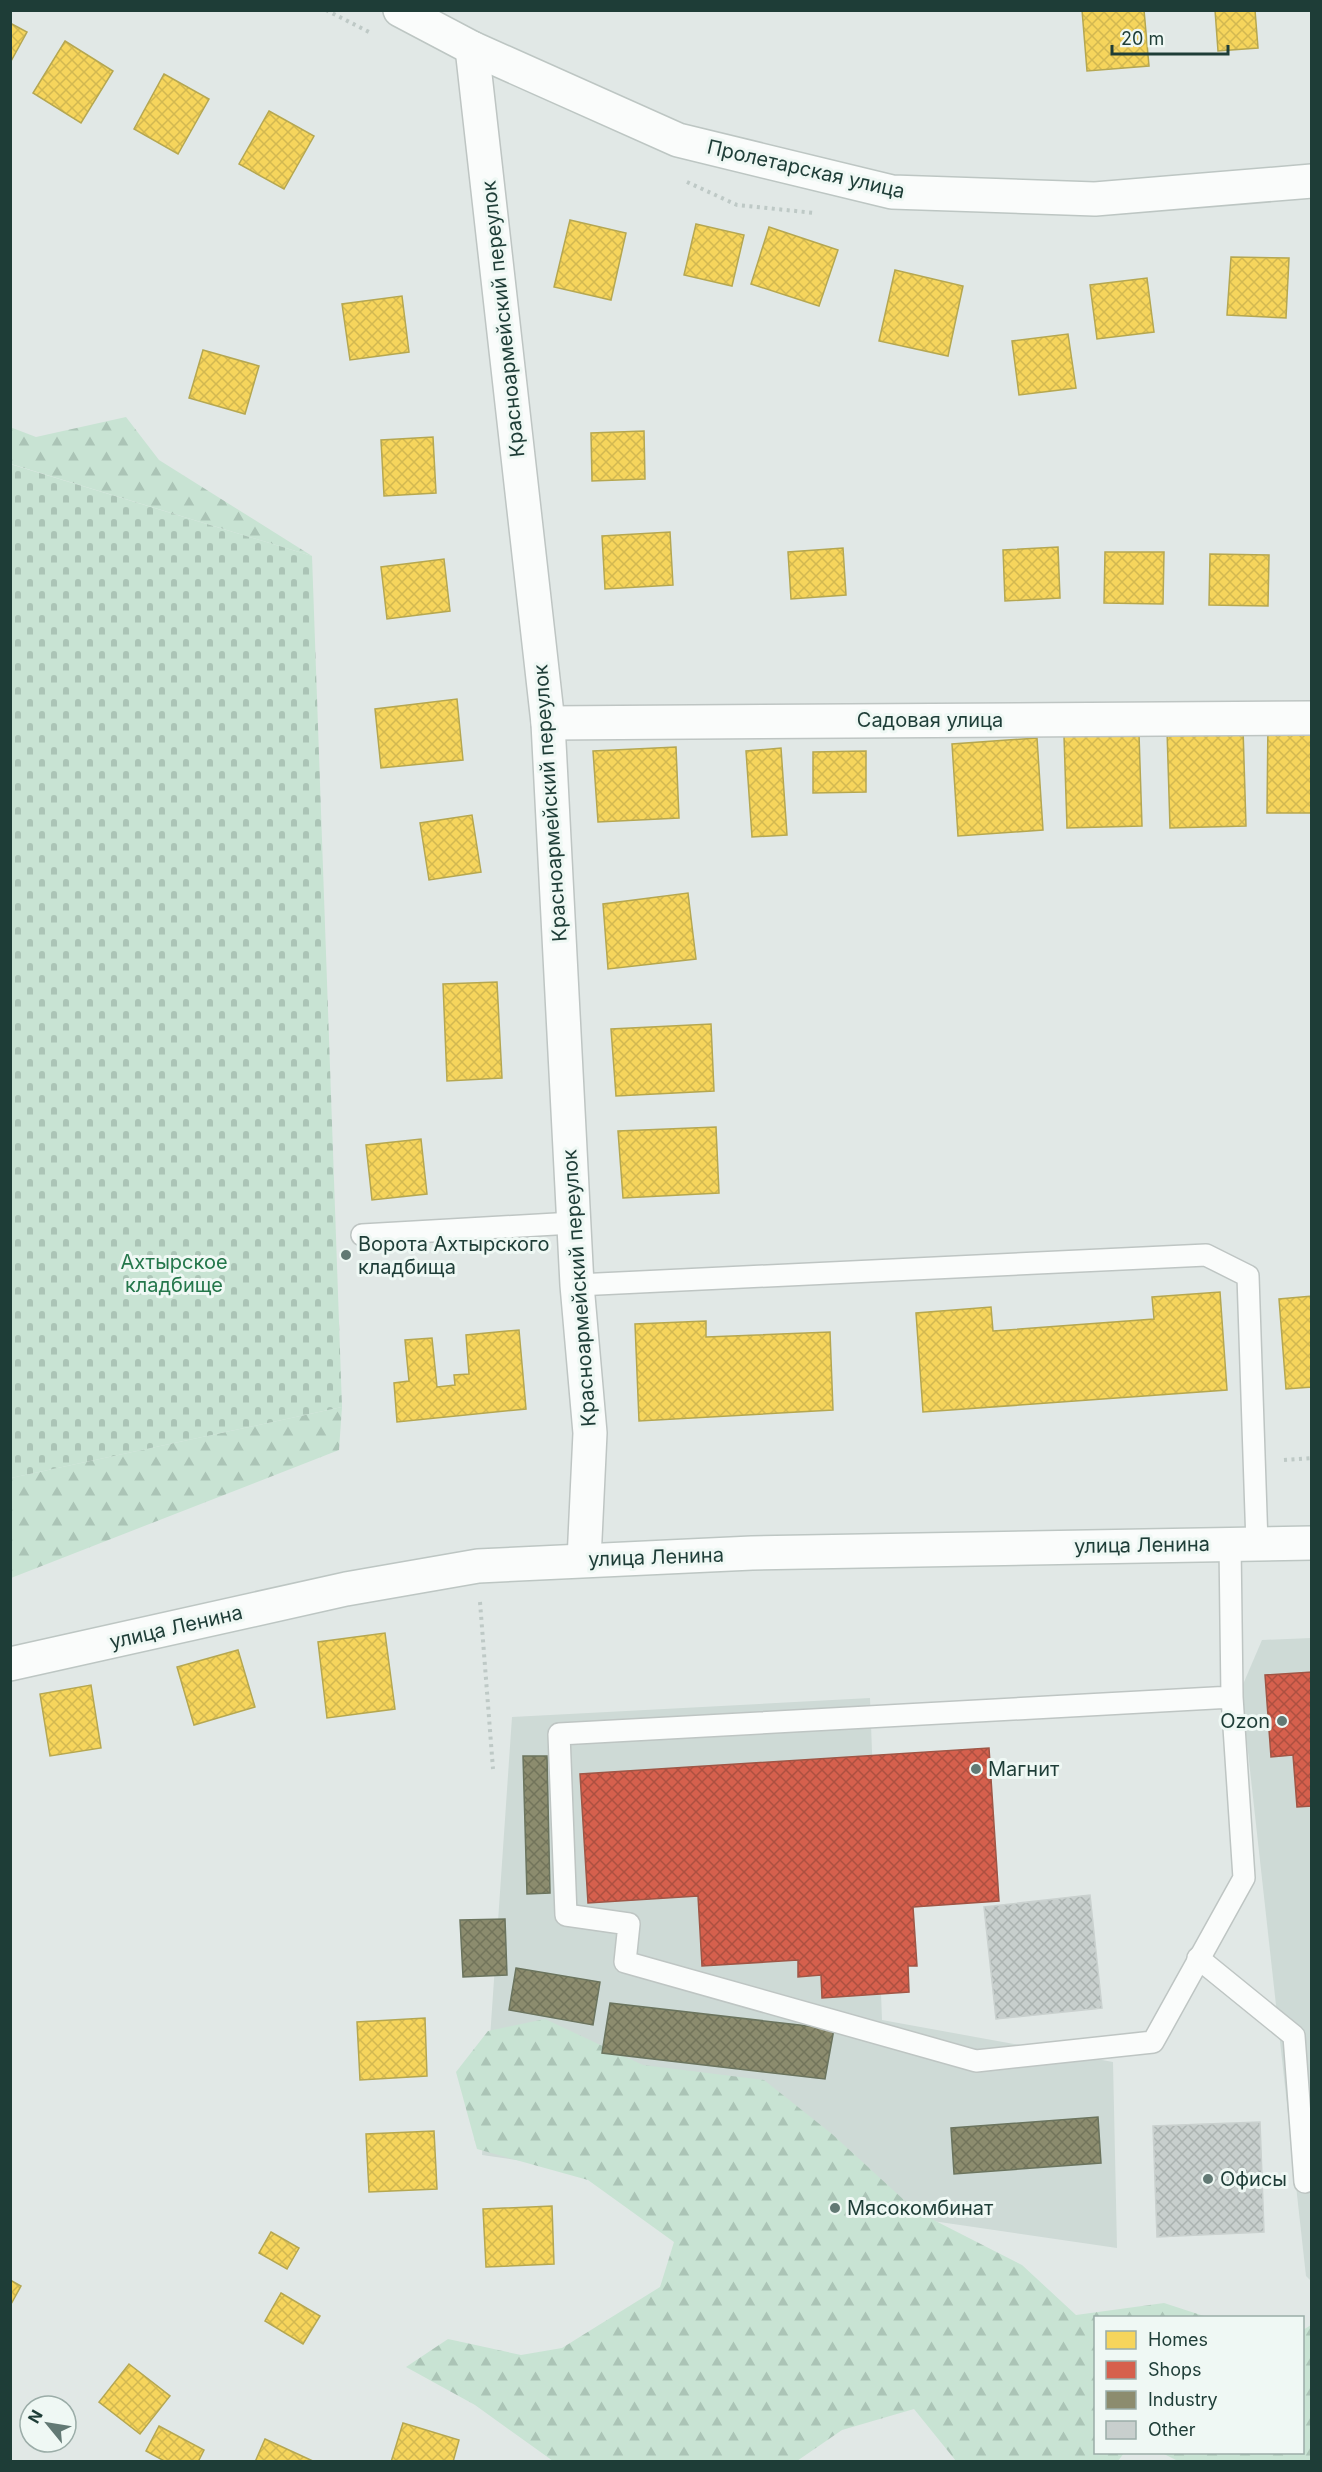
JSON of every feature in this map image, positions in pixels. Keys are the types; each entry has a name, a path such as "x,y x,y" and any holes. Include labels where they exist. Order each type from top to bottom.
{"street":[{"name":"Пролетарская улица","path":"400,10 472,48 678,140 892,192 1095,199 1311,181"},
{"name":"Красноармейский переулок","path":"472,48 548,723 573,1222 590,1432 584,1560"},
{"name":"Садовая улица","path":"548,723 1311,718"},
{"name":"улица Ленина","path":"10,1664 346,1589 478,1566 752,1553 1311,1543"}],"lane":[{"path":"362,1235 573,1222"},
{"path":"577,1286 1206,1255 1248,1276 1244,1544 1232,1697 1244,1878 1153,2042 976,2061 625,1962 629,1924 566,1915 559,1734 1232,1697"},
{"path":"1198,1958 1294,2036 1305,2182"}],"path":[{"path":"478,1566 493,1769"}],"shaded area":[{"path":"1311,1638 1311,2281 1306,2276 1241,1689 1262,1640"},
{"path":"870,1698 882,2020 1113,2062 1117,2248 482,2155 512,1717"}],"green space":[{"path":"126,417 159,460 312,556 11,464 10,427 36,437"},
{"name":"Ахтырское кладбище","path":"10,464 312,556 342,1407 11,1478"},
{"path":"342,1407 339,1450 11,1578 11,1478"},
{"path":"545,2019 643,2065 764,2080 832,2134 916,2211 1022,2265 1076,2315 1164,2303 1204,2316 1094,2316 1094,2454 1123,2454 1118,2461 956,2461 914,2409 842,2430 797,2461 553,2461 475,2405 406,2367 448,2339 521,2355 562,2348 660,2287 674,2242 588,2180 477,2149 456,2072 488,2031"},
{"path":"1311,2325 1311,2461 1178,2461 1164,2454 1304,2454 1304,2329"}],"building: Homes":[{"path":"1082,10 1144,10 1149,66 1087,71"},
{"path":"1215,10 1255,10 1258,48 1218,51"},
{"path":"10,23 27,32 10,63"},
{"path":"65,41 113,71 81,123 33,93"},
{"path":"164,74 209,99 178,154 134,129"},
{"path":"269,111 314,136 284,189 239,164"},
{"path":"570,220 626,233 611,300 554,287"},
{"path":"696,224 744,235 732,286 684,275"},
{"path":"769,227 838,250 819,306 751,284"},
{"path":"1231,257 1289,258 1286,318 1227,315"},
{"path":"895,270 963,286 948,356 879,341"},
{"path":"1147,278 1154,332 1097,339 1090,285"},
{"path":"402,296 409,352 350,360 342,304"},
{"path":"1068,334 1076,388 1019,395 1012,341"},
{"path":"203,350 259,366 245,414 189,398"},
{"path":"644,431 645,479 592,481 591,433"},
{"path":"433,437 436,493 384,496 381,440"},
{"path":"670,532 673,585 605,589 602,536"},
{"path":"1058,547 1060,598 1005,601 1003,550"},
{"path":"843,548 846,595 791,599 788,552"},
{"path":"1105,552 1164,552 1163,604 1104,603"},
{"path":"1210,554 1269,555 1268,606 1209,605"},
{"path":"444,559 450,611 387,619 381,567"},
{"path":"457,699 463,760 381,768 375,709"},
{"path":"1268,719 1312,719 1312,813 1267,813"},
{"path":"1243,728 1246,826 1170,828 1167,730"},
{"path":"1139,734 1142,826 1067,828 1064,736"},
{"path":"1037,738 1043,830 958,836 952,744"},
{"path":"676,747 679,818 598,822 593,751"},
{"path":"781,748 787,835 752,837 746,751"},
{"path":"866,751 866,792 813,793 813,752"},
{"path":"472,815 481,872 429,880 420,823"},
{"path":"688,893 696,959 608,969 603,904"},
{"path":"497,982 502,1078 447,1081 443,984"},
{"path":"711,1024 714,1091 616,1096 611,1029"},
{"path":"716,1127 719,1193 623,1198 618,1131"},
{"path":"421,1139 427,1194 372,1200 366,1145"},
{"path":"1220,1292 1227,1390 923,1412 916,1313 991,1307 993,1331 1154,1319 1152,1297"},
{"path":"1312,1296 1312,1387 1286,1389 1279,1299"},
{"path":"706,1321 706,1337 830,1332 833,1410 639,1421 635,1324"},
{"path":"519,1330 526,1409 397,1422 394,1383 409,1381 405,1340 432,1338 437,1387 455,1385 454,1375 469,1374 466,1335"},
{"path":"385,1633 395,1709 327,1718 318,1642"},
{"path":"238,1650 255,1707 194,1725 177,1667"},
{"path":"91,1685 101,1748 50,1756 40,1694"},
{"path":"425,2018 427,2076 360,2080 357,2022"},
{"path":"434,2131 437,2189 369,2192 366,2134"},
{"path":"552,2206 554,2264 486,2267 483,2209"},
{"path":"271,2232 299,2248 287,2269 259,2253"},
{"path":"10,2280 21,2286 10,2306"},
{"path":"281,2293 320,2316 303,2344 265,2321"},
{"path":"129,2364 170,2396 140,2434 99,2402"},
{"path":"403,2423 459,2440 453,2462 391,2462"},
{"path":"159,2426 204,2450 198,2462 166,2462 146,2451"},
{"path":"265,2439 315,2462 255,2462"}],"building: Shops":[{"path":"1312,1672 1312,1806 1297,1807 1293,1755 1271,1757 1265,1675"},
{"path":"989,1748 999,1901 913,1907 917,1966 908,1966 909,1992 822,1998 821,1975 798,1977 798,1960 702,1966 698,1896 588,1903 580,1774"}],"building: Industry":[{"path":"523,1756 547,1756 550,1893 527,1894"},
{"path":"505,1919 507,1975 463,1977 460,1920"},
{"path":"516,1968 600,1982 593,2025 509,2010"},
{"path":"610,2003 834,2029 825,2079 602,2053"},
{"path":"1098,2117 1101,2163 954,2174 951,2128"}],"building: Other":[{"path":"1090,1895 1102,2008 996,2019 984,1907"},
{"name":"Офисы","path":"1260,2122 1264,2232 1157,2237 1153,2126"}],"place":[{"name":"Ворота Ахтырского кладбища","path":"346,1255"},
{"name":"Ozon","path":"1282,1721"},
{"name":"Магнит","path":"976,1769"},
{"name":"Офисы","path":"1208,2179"},
{"name":"Мясокомбинат","path":"835,2208"}]}
